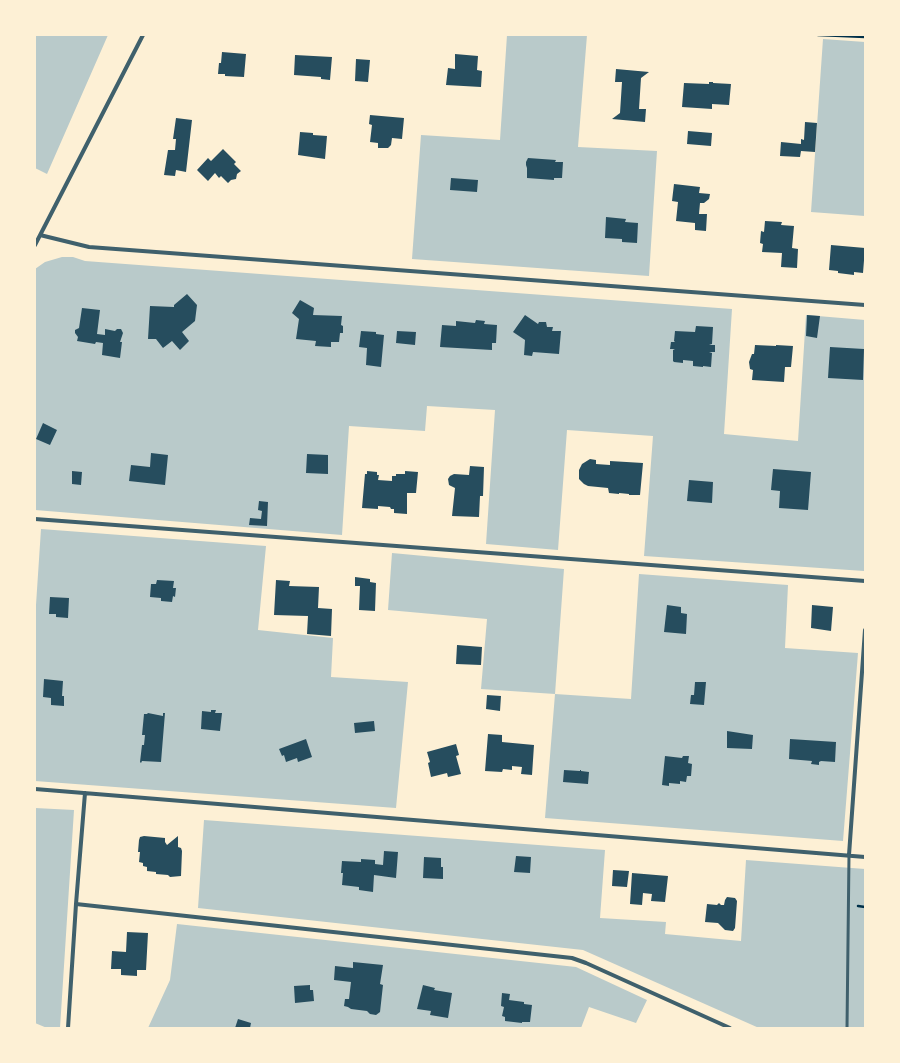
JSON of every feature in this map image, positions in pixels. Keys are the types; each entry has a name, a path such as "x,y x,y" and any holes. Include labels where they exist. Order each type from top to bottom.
{"street":[{"path":"35,245 143,35"},
{"path":"40,235 89,247 865,305"},
{"path":"35,519 865,581"},
{"path":"849,855 865,630"},
{"path":"35,789 865,857"},
{"path":"68,1028 85,793"},
{"path":"76,904 572,958 730,1028"}],"lane":[{"path":"847,1028 849,855"}],"path":[{"path":"818,35 865,37"}],"shaded area":[{"path":"35,35 108,35 47,174 35,168"},
{"path":"507,35 587,35 578,147 657,151 649,276 412,259 421,135 500,140"},
{"path":"823,39 865,42 865,216 811,212"},
{"path":"62,257 73,257 85,261 732,309 724,434 798,441 806,315 865,320 864,571 644,556 653,436 567,430 558,550 486,544 495,410 427,406 425,431 349,426 342,535 35,510 35,269 45,262"},
{"path":"41,529 266,546 258,630 333,638 331,677 408,682 396,808 35,781 35,620"},
{"path":"392,553 564,569 555,694 481,689 487,619 388,610"},
{"path":"639,574 788,585 785,648 858,653 843,841 545,818 555,694 631,699"},
{"path":"35,808 74,810 60,1028 47,1028 35,1023"},
{"path":"204,820 605,850 600,918 666,922 665,934 741,941 746,860 865,869 865,1028 759,1028 583,950 198,908"},
{"path":"177,924 576,967 647,1000 636,1023 589,1007 581,1028 148,1028 170,980"}],"building":[{"path":"222,52 246,54 244,77 218,74"},
{"path":"455,54 478,56 477,70 482,71 481,87 446,85 448,68 455,69"},
{"path":"295,55 332,57 330,80 321,79 321,77 294,75"},
{"path":"356,59 370,60 368,82 355,81"},
{"path":"616,69 649,72 641,78 639,109 646,109 645,122 612,119 620,113 622,82 615,82"},
{"path":"709,82 731,84 729,105 712,104 712,109 682,107 684,83 709,84"},
{"path":"370,115 404,118 402,139 392,138 391,145 388,148 378,148 378,143 370,142 372,125 369,124"},
{"path":"176,118 192,120 186,172 176,170 175,176 164,175 168,150 175,150 176,139 173,139"},
{"path":"805,122 817,123 815,152 801,151 800,157 780,156 781,142 801,144 801,139 804,140"},
{"path":"688,131 712,133 711,146 687,144"},
{"path":"300,132 327,136 325,159 298,155"},
{"path":"223,149 236,162 234,164 241,171 237,174 236,179 231,180 228,183 221,176 219,178 215,173 208,181 197,170 208,158 211,161"},
{"path":"528,158 563,162 562,178 554,178 554,180 527,178 526,162"},
{"path":"451,178 478,180 477,192 450,190"},
{"path":"674,184 700,187 699,193 710,194 709,199 704,203 700,203 699,214 707,214 706,231 695,230 695,223 676,221 678,202 672,201"},
{"path":"606,217 626,219 625,222 638,223 637,243 622,242 622,239 605,238"},
{"path":"765,221 782,222 781,225 794,226 792,248 798,249 797,268 781,267 782,253 762,252 763,244 760,243 761,231 764,232"},
{"path":"831,245 865,248 863,273 854,272 854,275 829,270"},
{"path":"187,294 197,305 195,321 182,332 189,341 180,350 172,341 163,348 156,339 148,339 150,306 174,307 174,305"},
{"path":"300,300 314,308 313,315 342,316 341,325 343,326 343,333 340,333 339,342 331,342 331,347 315,346 316,341 296,339 299,319 292,313"},
{"path":"82,308 100,310 97,334 105,335 105,329 115,331 117,329 121,329 123,333 120,342 122,342 120,358 102,355 103,343 96,342 95,344 77,341 78,337 75,330 79,328"},
{"path":"525,315 538,324 539,322 546,322 547,327 553,327 552,331 561,331 559,354 533,352 532,356 524,355 525,340 513,332"},
{"path":"807,315 820,316 817,338 806,336"},
{"path":"476,320 485,321 484,324 497,325 496,343 492,343 492,350 440,347 442,325 456,326 456,321 475,323"},
{"path":"696,326 713,327 712,344 709,345 715,345 715,352 709,352 712,353 711,367 693,366 693,361 683,360 683,363 673,361 673,350 675,349 670,349 671,342 675,342 675,331 695,332"},
{"path":"361,331 376,332 376,334 384,335 381,367 366,365 367,348 359,347"},
{"path":"397,331 416,332 415,345 396,343"},
{"path":"755,345 793,346 791,367 785,367 784,382 752,380 753,370 750,369 749,362 752,354 754,354"},
{"path":"830,347 864,349 863,380 828,378"},
{"path":"43,423 57,430 50,445 36,439"},
{"path":"151,453 168,455 165,485 129,481 131,465 150,467"},
{"path":"307,454 328,455 328,474 306,473"},
{"path":"590,459 596,460 596,464 610,465 610,461 643,463 640,495 609,493 608,488 588,486 584,484 579,479 579,470 582,464"},
{"path":"470,466 484,467 483,496 480,496 479,517 452,516 455,488 449,485 448,479 454,474 469,475"},
{"path":"773,469 811,472 808,510 779,508 780,491 771,490"},
{"path":"72,471 82,472 81,485 72,484"},
{"path":"367,471 377,472 377,475 379,475 378,480 392,481 392,476 396,476 396,474 405,474 405,471 418,472 416,493 407,493 407,514 394,513 394,509 391,509 390,507 378,506 378,509 362,508 365,474 367,474"},
{"path":"689,480 713,482 712,503 687,501"},
{"path":"259,501 268,502 267,526 249,525 250,518 261,519 262,511 258,510"},
{"path":"355,577 370,579 370,582 376,583 375,611 359,610 360,586 355,586"},
{"path":"157,580 174,581 173,588 176,588 175,597 173,596 172,602 161,601 161,598 150,597 151,584 156,584"},
{"path":"276,580 290,581 289,586 319,587 318,608 332,609 331,636 307,634 308,616 274,615"},
{"path":"50,597 69,598 68,618 56,617 56,614 49,614"},
{"path":"667,605 681,607 681,613 687,614 686,634 664,632"},
{"path":"812,605 833,607 831,631 811,628"},
{"path":"457,645 482,647 481,665 456,664"},
{"path":"44,679 63,681 62,696 64,696 64,706 51,705 51,698 43,697"},
{"path":"695,682 706,682 704,705 690,704 691,695 694,695"},
{"path":"487,695 501,696 500,711 486,709"},
{"path":"211,710 216,710 215,713 222,713 220,731 201,729 202,711 211,712"},
{"path":"148,713 163,716 163,713 165,713 161,762 140,762 145,735 142,735 144,714"},
{"path":"374,721 375,731 355,733 354,723"},
{"path":"727,731 753,735 752,749 727,748"},
{"path":"488,734 502,735 502,742 534,745 532,775 521,774 522,767 512,766 512,770 503,769 502,772 485,771"},
{"path":"306,739 312,757 298,762 297,758 286,762 284,755 282,756 279,749"},
{"path":"790,739 836,742 835,762 821,761 819,762 819,765 811,764 812,761 789,759"},
{"path":"456,744 459,755 456,756 461,774 448,777 447,773 431,777 428,763 430,762 427,752"},
{"path":"665,756 682,758 683,756 689,756 688,763 692,764 691,776 687,776 686,782 680,781 680,784 669,783 669,786 662,785"},
{"path":"564,770 581,770 589,772 588,784 563,782"},
{"path":"178,836 178,847 181,848 182,851 181,876 170,877 168,875 156,874 156,872 147,871 147,867 143,866 143,863 139,862 140,852 138,852 140,837 165,838 167,845"},
{"path":"384,851 398,852 396,878 374,875 373,892 359,890 359,887 342,885 342,861 361,862 361,859 375,860 375,864 383,865"},
{"path":"516,856 531,857 530,873 514,872"},
{"path":"424,857 441,858 443,879 423,878"},
{"path":"613,870 629,871 627,887 612,886"},
{"path":"632,873 668,876 665,902 651,901 652,894 643,893 642,905 630,904"},
{"path":"727,897 735,898 737,901 735,928 733,931 725,930 718,923 705,922 707,904 717,905 719,903 724,905"},
{"path":"127,932 148,933 146,970 137,970 137,976 121,975 121,969 111,969 112,951 126,952"},
{"path":"353,962 383,965 380,984 383,985 380,1012 376,1015 370,1014 367,1011 351,1009 344,1006 345,999 349,999 351,982 334,980 335,966 353,968"},
{"path":"310,985 310,990 313,990 314,1001 295,1003 294,986"},
{"path":"423,985 435,988 434,990 452,993 448,1018 430,1015 431,1011 417,1009"},
{"path":"502,993 510,994 509,1000 524,1002 524,1004 532,1005 530,1022 522,1023 505,1021 505,1017 502,1016 504,1007 501,1006"},
{"path":"238,1019 251,1023 250,1028 235,1028"}]}
